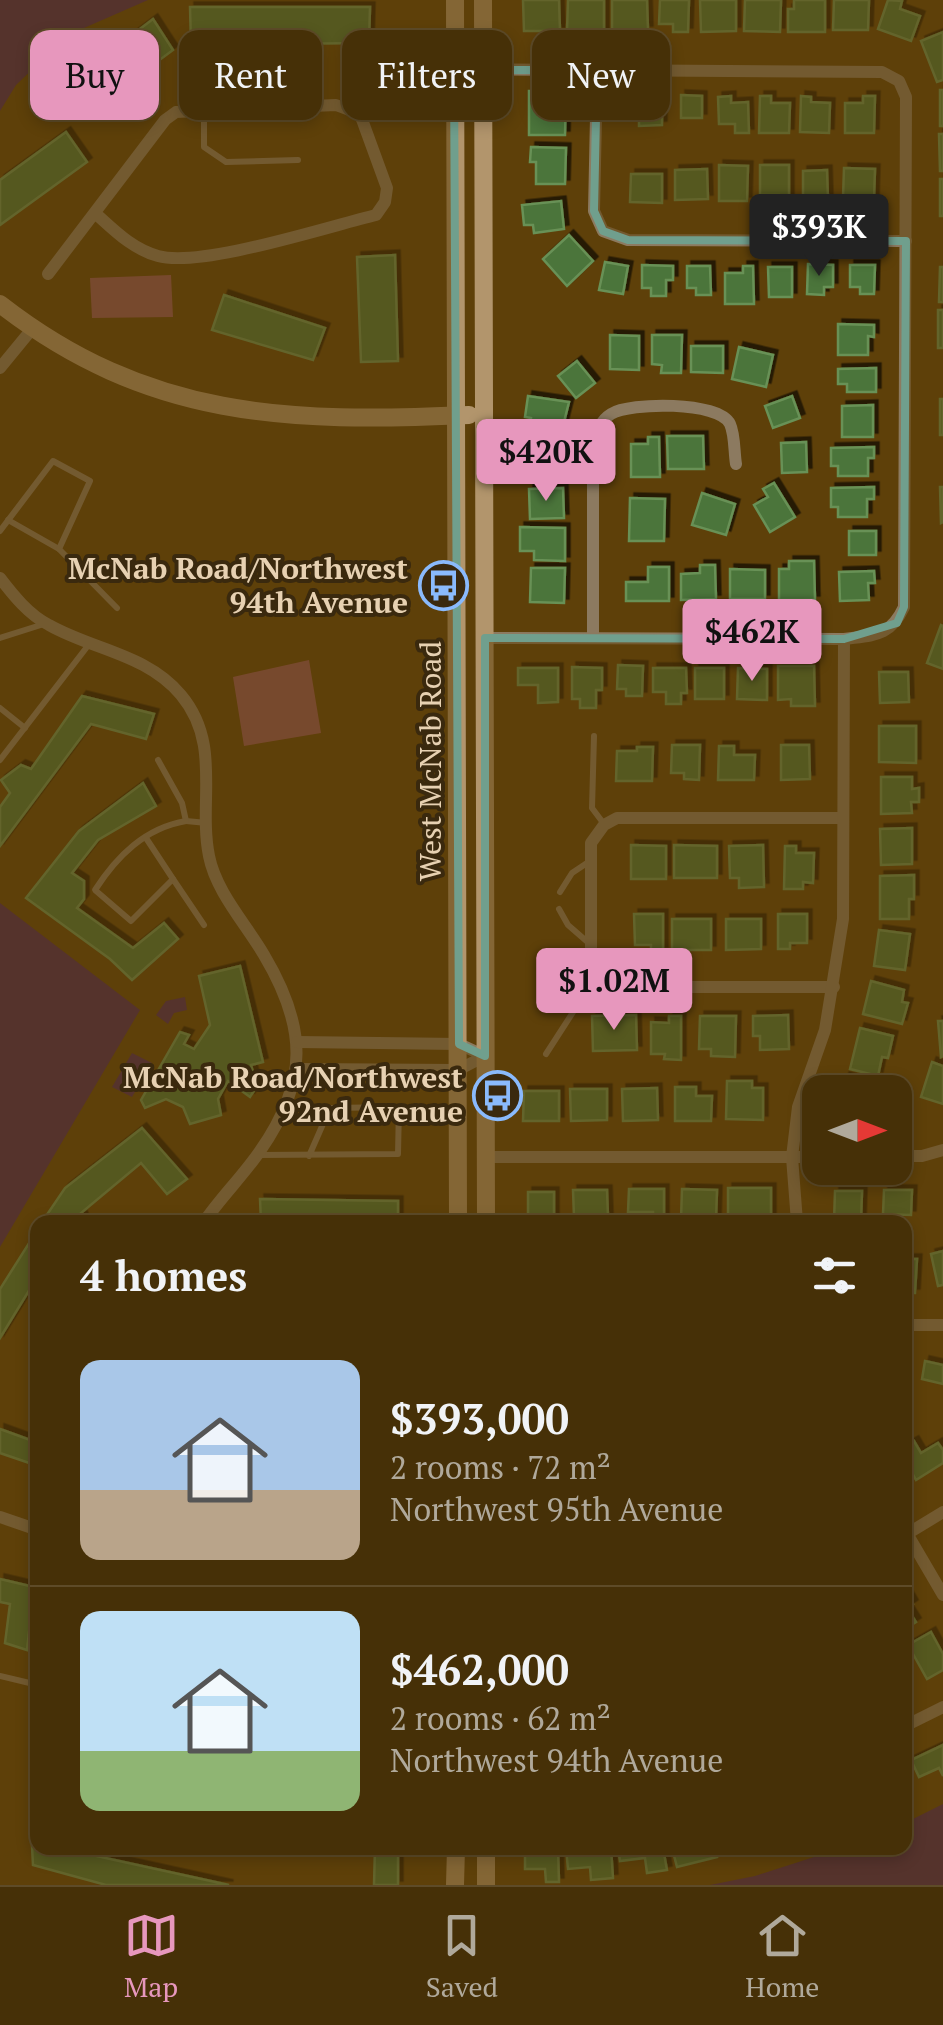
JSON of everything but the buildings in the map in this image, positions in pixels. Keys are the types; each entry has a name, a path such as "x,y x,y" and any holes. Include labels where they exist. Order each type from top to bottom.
{"main road":[{"name":"West McNab Road","path":"455,0 455,30"},
{"name":"West McNab Road","path":"482,0 482,30"},
{"name":"West McNab Road","path":"455,120 458,1215"},
{"name":"West McNab Road","path":"483,120 486,1215"},
{"path":"0,304 32,329 99,367 157,391 220,408 300,416 484,415"},
{"path":"454,1885 456,1855"},
{"path":"486,1855 486,1885"}],"street":[{"path":"484,638 844,639 882,633 896,622 904,607 906,97 899,81 882,72 670,71"},
{"path":"48,274 165,120 179,112"},
{"path":"95,213 132,245 156,256 175,259 196,259 376,215 388,188 362,120"},
{"path":"596,120 594,212 603,230 628,240 906,241"},
{"path":"0,368 32,329"},
{"path":"594,636 594,448 600,423 612,412 634,408 706,408 720,413 730,424 736,464"},
{"path":"0,578 45,624 139,661 163,676 183,697 198,724 207,758 209,856 221,886 280,983 294,1018 298,1069 277,1125 258,1155 208,1215"},
{"path":"796,1215 792,1157 798,1107 825,1030 843,919 844,639"},
{"path":"834,987 617,987 598,974 591,957 591,842 604,825 617,818 843,818"},
{"path":"297,1042 458,1044 484,1056"},
{"path":"298,1069 458,1070 484,1056"},
{"path":"912,1156 943,1150"},
{"path":"486,1157 802,1157"},
{"path":"912,1326 943,1326"},
{"path":"912,1529 943,1512"},
{"path":"0,1518 30,1527"},
{"path":"912,1542 943,1595"},
{"path":"912,1722 943,1707"}],"lane":[{"path":"204,120 204,146 226,162 298,160"},
{"path":"0,531 54,461 90,481 59,549"},
{"path":"8,520 59,549 117,608"},
{"path":"0,638 45,624"},
{"path":"0,760 90,643"},
{"path":"0,708 24,728"},
{"path":"594,736 592,808 604,825"},
{"path":"158,760 182,803 186,821"},
{"path":"174,879 131,921 95,890 116,857 163,825 186,821 208,824"},
{"path":"146,838 204,926"},
{"path":"560,892 572,873 591,860"},
{"path":"559,909 568,924 591,944"},
{"path":"546,1054 598,974"},
{"path":"258,1155 309,1156 398,1154 399,1107 330,1108 309,1156"},
{"path":"0,1676 30,1683"}],"highlighted area":[{"path":"454,70 597,70 594,211 603,231 628,240 906,241 904,607 897,623 844,639 485,638 485,1056 459,1044"}],"shaded area":[{"path":"0,0 148,0 79,30 30,30 30,72 0,111"},
{"path":"171,275 173,317 92,318 90,278"},
{"path":"309,660 321,733 244,746 233,677"},
{"path":"0,903 140,1010 0,1247"},
{"path":"185,997 187,1010 174,1013 168,1024 156,1015 166,1001"},
{"path":"132,1053 152,1063 132,1097 112,1087"},
{"path":"943,1804 943,1885 710,1885 755,1876 820,1855 912,1855 912,1820"}],"place":[{"name":"McNab Road/Northwest 94th Avenue","path":"443,586"},
{"name":"McNab Road/Northwest 92nd Avenue","path":"498,1095"}]}
